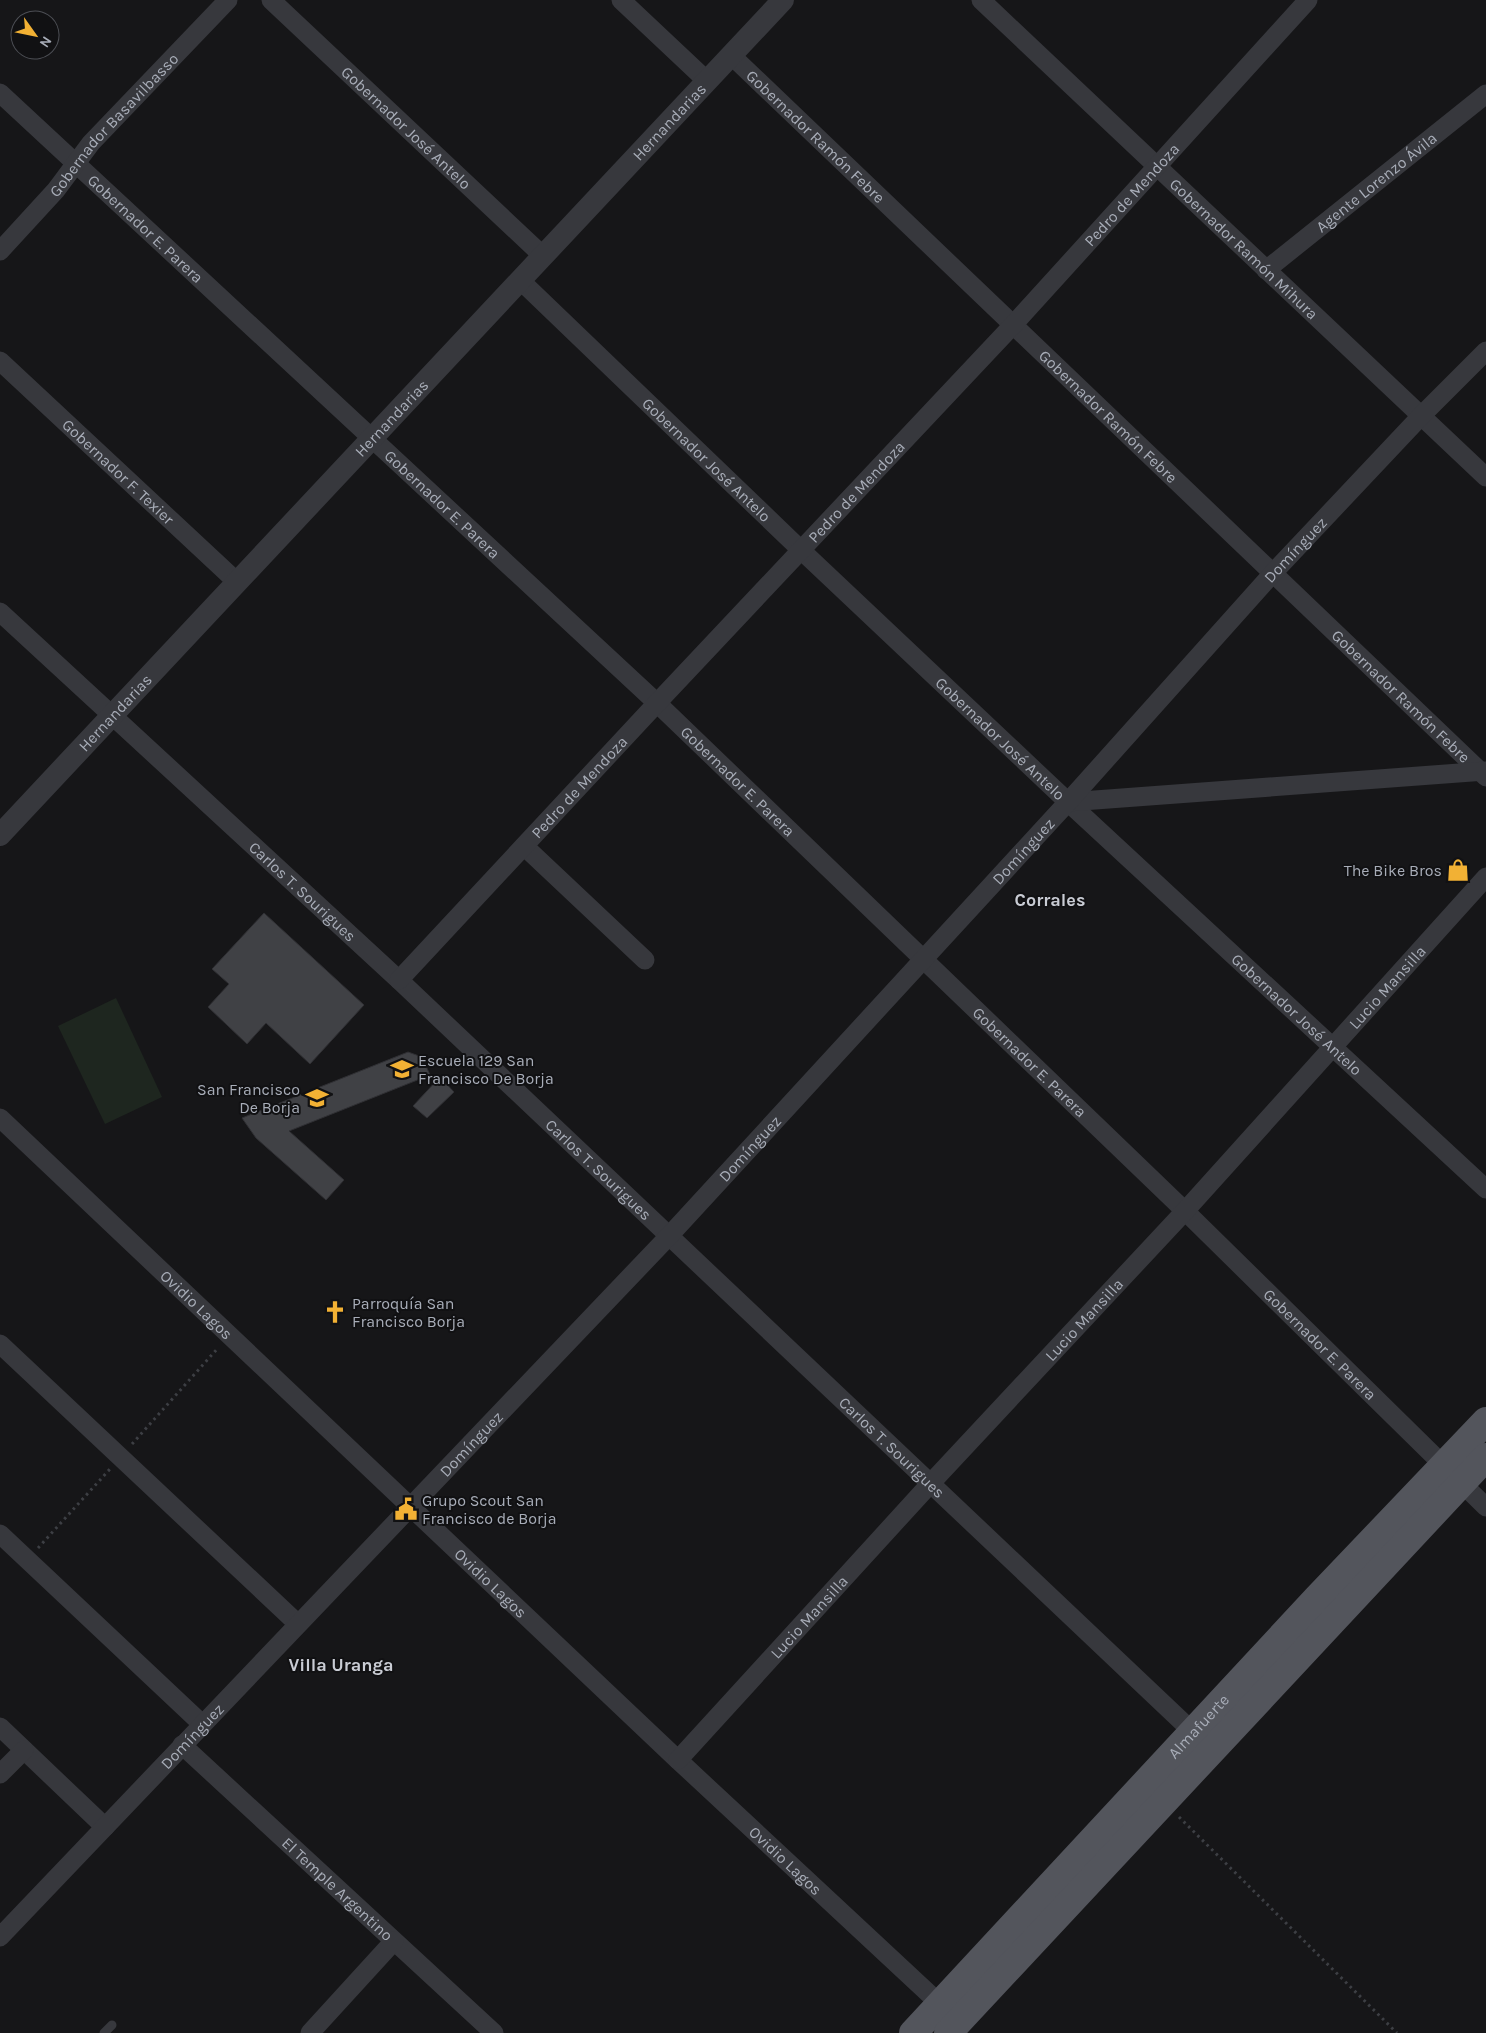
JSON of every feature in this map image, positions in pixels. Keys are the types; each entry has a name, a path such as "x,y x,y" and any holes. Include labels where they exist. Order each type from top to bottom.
{"main road":[{"name":"Almafuerte","path":"948,2033 1164,1802 1453,1475 1486,1421"},
{"name":"Almafuerte","path":"913,2033 1311,1605 1453,1475 1486,1457"}],"street":[{"name":"Gobernador Basavilbasso","path":"0,251 56,190 91,143 228,0"},
{"name":"Gobernador José Antelo","path":"271,0 542,255"},
{"path":"621,0 707,81"},
{"name":"Hernandarias","path":"0,835 783,0"},
{"name":"Gobernador Ramón Mihura","path":"981,0 1486,477"},
{"name":"Pedro de Mendoza","path":"399,980 1013,325 1308,0"},
{"name":"Gobernador Ramón Febre","path":"732,56 1484,773"},
{"name":"Gobernador E. Parera","path":"0,93 657,703 1185,1211 1486,1507"},
{"name":"Agente Lorenzo Ávila","path":"1266,270 1486,94"},
{"name":"Gobernador José Antelo","path":"520,280 801,550 1068,802 1486,1189"},
{"name":"Domínguez","path":"0,1936 669,1236 1068,802 1273,573 1421,416 1486,351"},
{"name":"Gobernador F. Texier","path":"0,361 237,582"},
{"name":"Carlos T. Sourigues","path":"0,612 399,980 1193,1732"},
{"path":"1068,802 1484,773"},
{"path":"524,846 645,960"},
{"name":"Lucio Mansilla","path":"678,1760 930,1484 1185,1211 1486,877"},
{"name":"Ovidio Lagos","path":"0,1118 678,1760 940,2004"},
{"path":"0,1344 298,1624"},
{"path":"0,1534 202,1724"},
{"path":"0,1727 105,1826"},
{"name":"El Temple Argentino","path":"182,1746 494,2033"},
{"path":"0,1774 24,1750"},
{"path":"310,2033 394,1941"}],"lane":[{"path":"104,2033 112,2025"}],"path":[{"path":"1164,1802 1397,2033"}],"shaded area":[{"path":"116,998 162,1097 105,1124 58,1026"}],"building":[{"path":"264,913 364,1005 310,1064 266,1023 247,1044 208,1007 229,984 212,969"},
{"path":"408,1052 422,1057 430,1075 289,1131 344,1180 326,1200 256,1138 242,1118"},
{"path":"440,1077 454,1092 427,1118 413,1106"}],"place":[{"name":"The Bike Bros","path":"1458,870"},
{"name":"Escuela 129 San Francisco De Borja","path":"402,1069"},
{"name":"San Francisco De Borja","path":"317,1098"},
{"name":"Parroquía San Francisco Borja","path":"335,1312"},
{"name":"Grupo Scout San Francisco de Borja","path":"406,1509"}],"district":[{"name":"Corrales","path":"1050,900"},
{"name":"Villa Uranga","path":"341,1665"}]}
